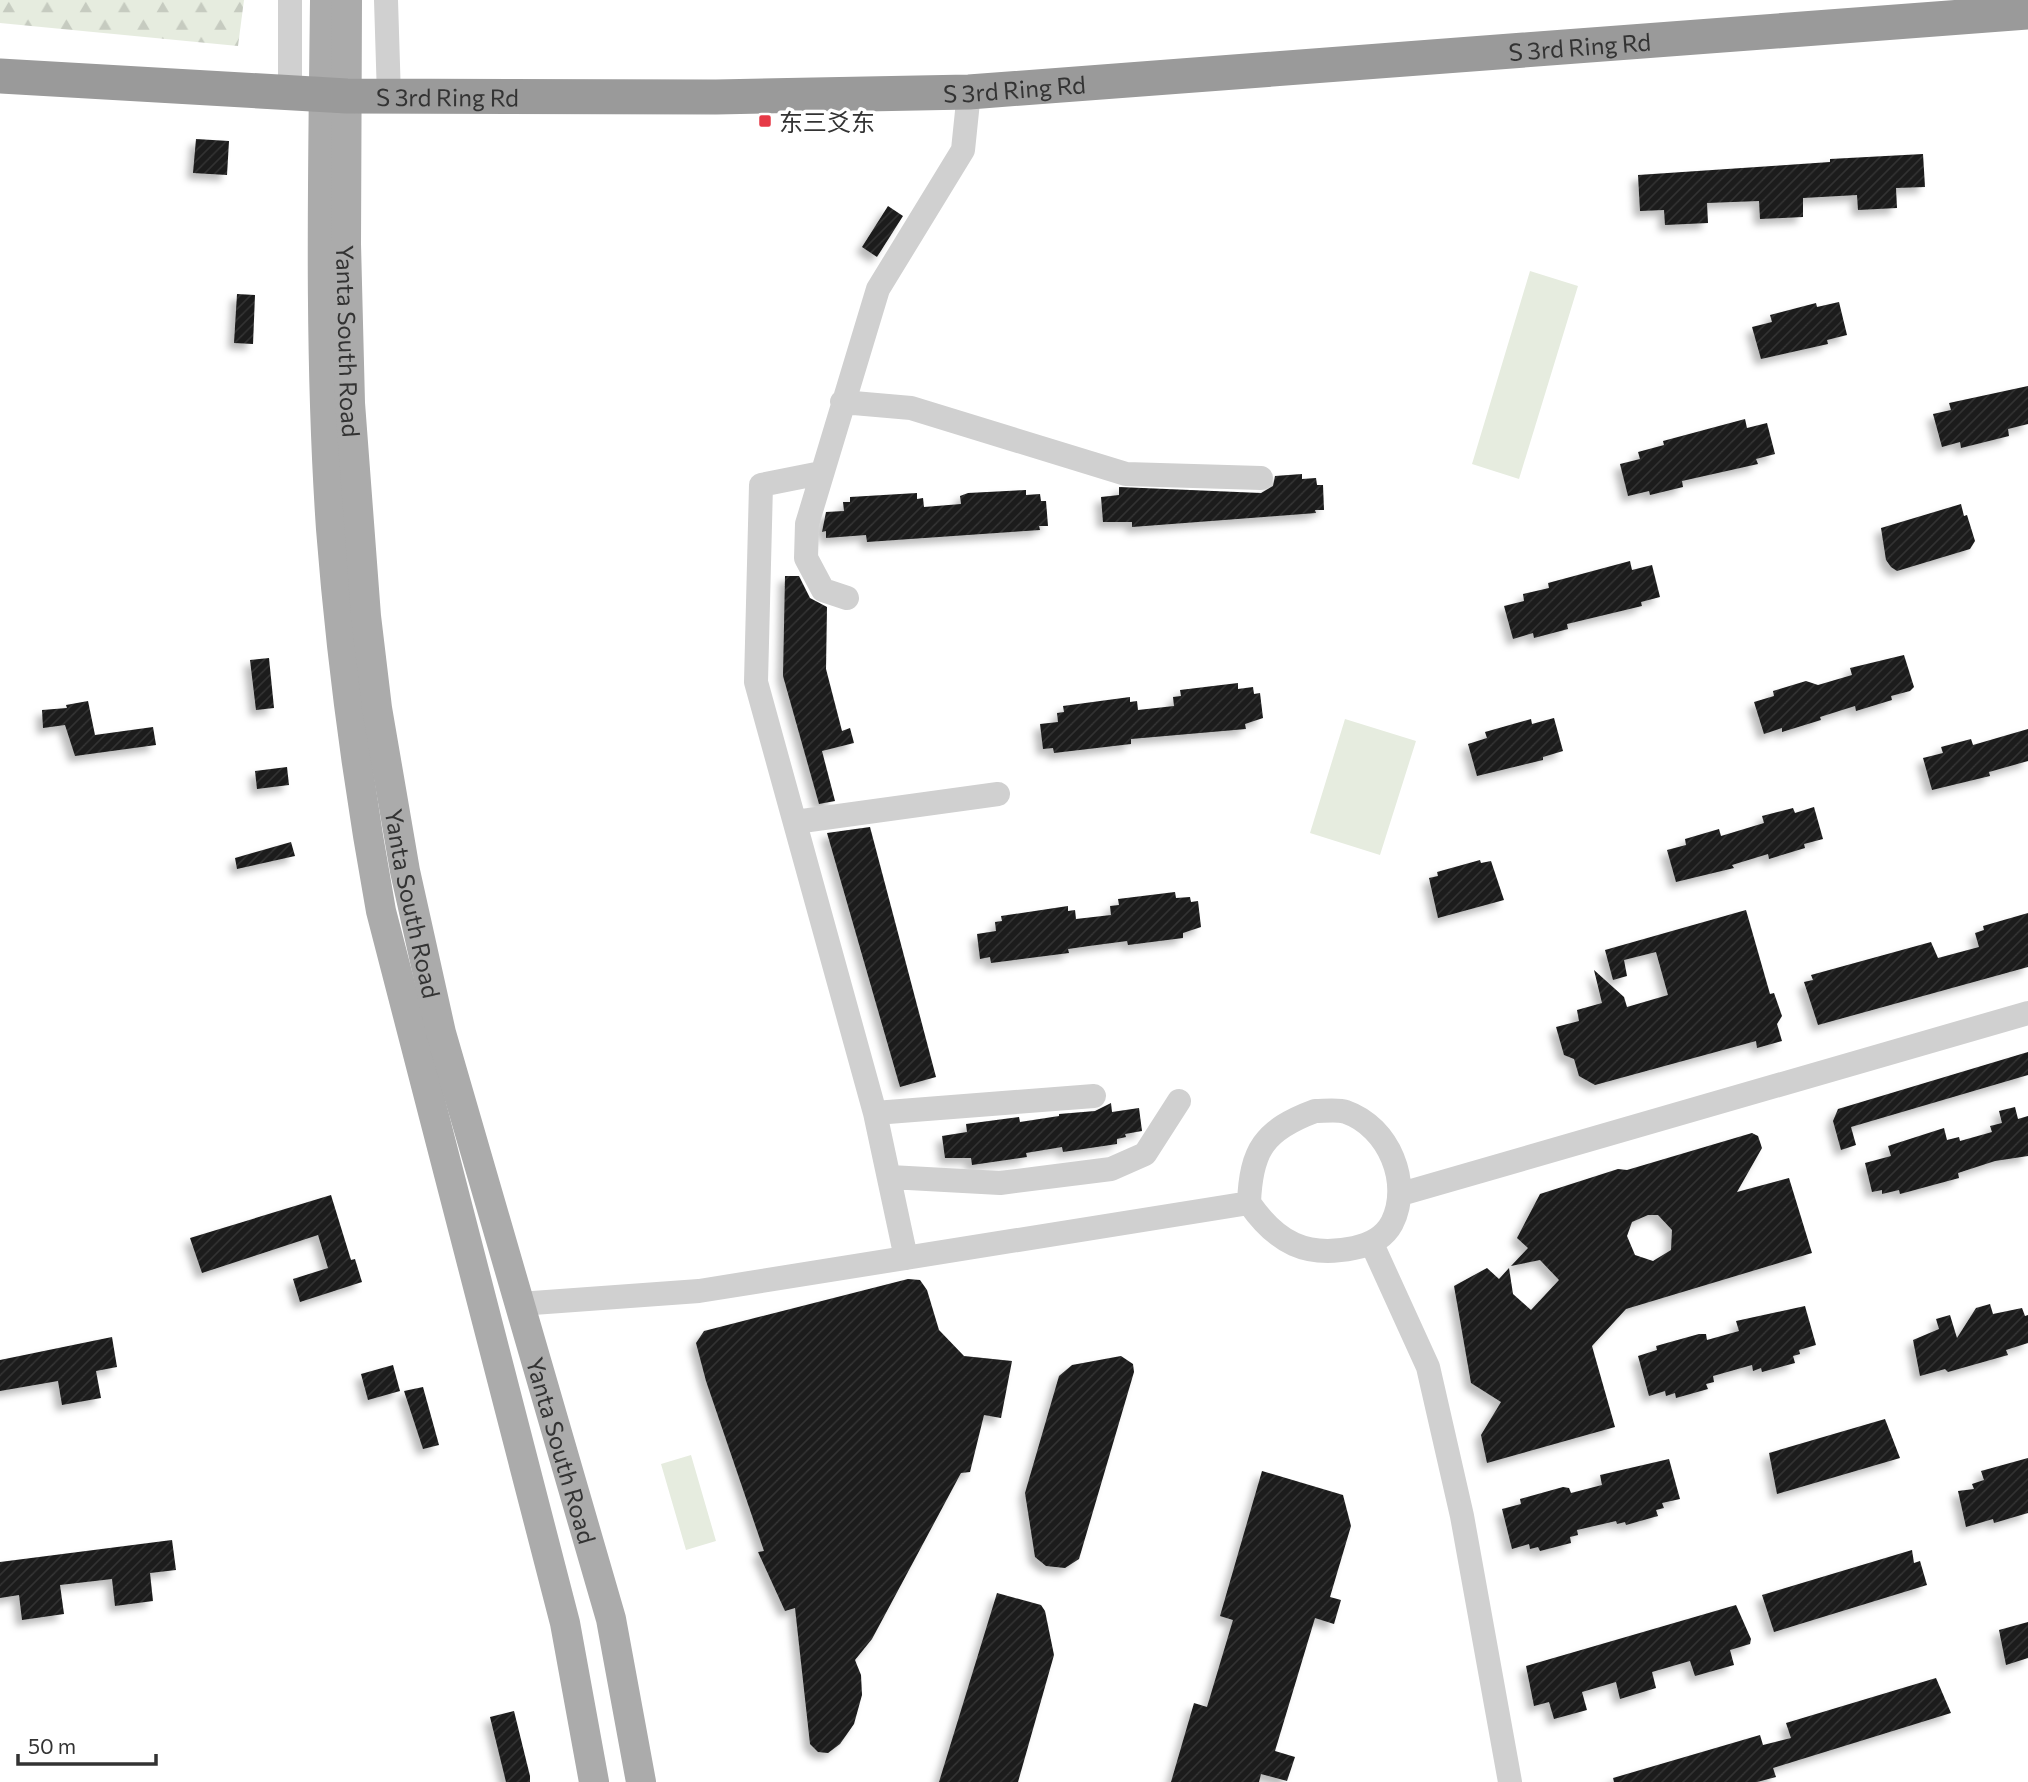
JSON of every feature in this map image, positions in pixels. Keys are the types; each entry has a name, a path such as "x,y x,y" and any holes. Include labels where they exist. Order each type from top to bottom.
{"highway":[{"name":"S 3rd Ring Rd","path":"0,76 388,97 716,97 969,92 2028,12"}],"main road":[{"name":"Yanta South Road","path":"325,0 321,95 325,404 331,529 341,635 369,844 384,925 565,1623 594,1782"},
{"name":"Yanta South Road","path":"347,0 321,95 346,244 350,403 365,602 377,708 405,871 441,1033 611,1619 641,1782"}],"street":[{"path":"290,0 321,95"},
{"path":"386,0 388,97"},
{"path":"847,598 823,590 806,558 807,524 878,289 964,150 969,92"},
{"path":"842,402 911,408 1126,474 1261,478"},
{"path":"821,473 761,485 756,682 875,1113 906,1258"},
{"path":"795,822 998,794"},
{"path":"1401,1194 2028,1013"},
{"path":"875,1113 1094,1096"},
{"path":"890,1177 1000,1183 1111,1169 1145,1154 1180,1101"},
{"path":"1315,1111 1346,1112 1371,1128 1390,1150 1401,1194 1391,1224 1372,1244 1337,1252 1305,1249 1270,1230 1249,1203 1250,1176 1260,1148 1272,1132 1315,1111"},
{"path":"519,1304 699,1291 1249,1203"},
{"path":"1372,1244 1428,1367 1461,1516 1510,1782"}],"green space":[{"path":"0,0 244,0 238,46 0,23"},
{"path":"1530,271 1578,286 1519,479 1472,464"},
{"path":"1345,719 1416,741 1380,855 1310,833"},
{"path":"691,1455 716,1541 686,1550 661,1464"}],"building":[{"path":"196,139 229,141 227,175 193,173"},
{"path":"1923,154 1925,187 1896,188 1897,208 1858,210 1857,195 1803,198 1803,217 1760,219 1759,201 1707,203 1708,223 1665,225 1664,210 1640,211 1638,175"},
{"path":"888,206 903,216 877,257 862,247"},
{"path":"237,294 255,295 253,344 234,343"},
{"path":"1839,302 1847,335 1827,340 1828,344 1761,359 1752,327 1772,322 1770,315 1816,303 1817,307"},
{"path":"2028,386 2028,424 2008,429 2009,436 1961,448 1960,442 1942,447 1933,414 1951,410 1949,403"},
{"path":"1745,419 1747,428 1767,423 1775,454 1756,459 1758,464 1682,481 1683,487 1650,495 1649,491 1628,496 1620,464 1640,459 1638,452 1664,445 1663,441"},
{"path":"1302,474 1302,479 1316,478 1317,485 1323,485 1324,510 1315,510 1316,513 1132,527 1132,522 1103,522 1101,497 1119,495 1119,487 1261,493 1273,486 1275,476"},
{"path":"1026,490 1026,495 1040,494 1041,501 1046,501 1048,526 1039,526 1040,530 867,542 866,535 826,538 826,531 822,532 826,512 844,511 843,502 850,502 850,497 917,493 917,499 923,498 924,507 961,504 960,496 968,493"},
{"path":"1961,504 1975,541 1970,549 1897,571 1891,567 1886,560 1881,528"},
{"path":"1630,561 1632,570 1652,565 1660,597 1641,602 1642,606 1567,624 1568,629 1534,638 1533,633 1513,639 1504,606 1524,601 1523,594 1549,588 1548,583"},
{"path":"785,576 799,576 810,598 827,607 826,669 842,731 850,728 854,743 822,751 835,801 819,804 783,676"},
{"path":"1904,655 1914,687 1910,691 1891,696 1892,700 1856,711 1855,706 1782,732 1782,728 1764,734 1754,702 1774,696 1773,691 1806,681 1818,685 1852,675 1850,668"},
{"path":"269,658 274,708 256,710 250,660"},
{"path":"1238,683 1238,689 1253,687 1254,694 1260,693 1263,718 1245,724 1246,729 1131,739 1131,744 1054,753 1053,748 1043,749 1040,724 1058,722 1057,713 1064,712 1063,706 1130,697 1130,702 1137,701 1138,710 1174,706 1173,697 1181,696 1180,690"},
{"path":"88,701 95,735 153,727 156,745 75,756 65,725 43,728 42,710 67,708 66,705"},
{"path":"1554,718 1563,751 1543,757 1543,760 1477,776 1468,744 1487,738 1485,732 1531,719 1532,724"},
{"path":"2028,729 2028,761 1989,772 1990,776 1932,790 1923,758 1943,753 1941,747 1971,739 1973,745"},
{"path":"287,767 289,785 257,789 255,771"},
{"path":"1814,807 1823,839 1804,844 1805,848 1769,859 1768,854 1732,865 1734,868 1676,882 1667,850 1686,845 1685,839 1719,829 1721,836 1764,823 1762,816 1793,808 1795,813"},
{"path":"870,827 936,1077 900,1087 827,833"},
{"path":"291,842 295,856 237,869 235,858"},
{"path":"1480,860 1481,863 1491,861 1504,900 1438,918 1429,878 1438,876 1437,872"},
{"path":"1175,892 1176,898 1190,897 1191,902 1198,901 1201,927 1183,933 1183,938 1128,945 1127,941 1068,949 1069,953 991,963 990,957 980,959 977,934 996,931 995,922 1002,921 1001,916 1068,906 1068,911 1075,910 1076,919 1111,915 1110,906 1119,905 1118,899"},
{"path":"1746,910 1770,994 1774,993 1782,1016 1777,1024 1782,1041 1757,1048 1756,1041 1595,1085 1579,1076 1574,1059 1564,1055 1556,1027 1579,1021 1577,1010 1602,1003 1594,970 1624,997 1627,1007 1668,995 1656,952 1624,960 1627,976 1613,980 1605,950"},
{"path":"2028,913 2028,967 1818,1025 1804,982 1813,980 1811,975 1931,942 1938,958 1979,947 1975,933 1984,930 1983,926"},
{"path":"2028,1052 2028,1075 1851,1127 1856,1145 1841,1150 1833,1121 1838,1109"},
{"path":"1111,1103 1112,1112 1139,1108 1142,1131 1125,1134 1126,1137 1117,1139 1117,1144 1063,1152 1062,1147 1026,1153 1027,1157 972,1165 971,1158 945,1158 942,1136 967,1132 966,1124 1019,1117 1020,1122 1059,1114 1095,1111"},
{"path":"2015,1107 2018,1119 2028,1116 2028,1156 1995,1161 1958,1173 1959,1178 1900,1194 1899,1190 1882,1194 1882,1190 1872,1192 1865,1163 1891,1156 1888,1146 1944,1128 1947,1140 1959,1137 1960,1141 1992,1132 1990,1126 2002,1123 1999,1111"},
{"path":"1752,1133 1758,1136 1762,1148 1737,1192 1789,1178 1812,1253 1626,1309 1592,1346 1615,1427 1487,1463 1481,1435 1501,1402 1471,1383 1454,1286 1487,1268 1499,1279 1509,1268 1513,1294 1531,1310 1559,1280 1540,1260 1511,1266 1528,1248 1517,1238 1540,1194 1618,1169 1627,1170","holes":["1648,1215 1658,1215 1672,1230 1671,1250 1653,1261 1635,1255 1627,1236 1632,1222"]},
{"path":"331,1195 351,1260 355,1259 362,1282 300,1302 293,1279 328,1268 318,1235 202,1273 190,1238"},
{"path":"908,1279 920,1280 927,1290 939,1330 964,1356 1012,1361 1001,1418 984,1415 970,1472 961,1473 872,1639 855,1660 861,1675 862,1695 854,1724 840,1744 828,1753 818,1752 810,1744 795,1608 785,1611 758,1552 764,1551 706,1381 696,1343 704,1331"},
{"path":"1990,1304 1993,1314 2022,1308 2025,1316 2028,1315 2028,1343 2006,1350 2008,1355 1948,1372 1945,1369 1920,1376 1913,1340 1939,1329 1936,1319 1950,1315 1957,1338 1976,1308"},
{"path":"1805,1306 1816,1345 1799,1350 1800,1354 1793,1356 1795,1363 1762,1372 1761,1368 1753,1371 1752,1365 1713,1376 1714,1382 1706,1384 1708,1389 1676,1398 1675,1393 1666,1396 1665,1391 1649,1396 1638,1356 1657,1350 1656,1346 1699,1334 1706,1334 1707,1340 1739,1331 1736,1321"},
{"path":"112,1337 117,1367 96,1371 101,1398 62,1405 58,1381 0,1391 0,1360"},
{"path":"1121,1356 1133,1364 1134,1372 1079,1559 1065,1568 1046,1566 1035,1557 1025,1493 1059,1376 1072,1365"},
{"path":"393,1365 400,1391 368,1400 361,1374"},
{"path":"423,1387 439,1445 423,1449 404,1391"},
{"path":"1885,1419 1900,1458 1777,1494 1769,1453"},
{"path":"2028,1458 2028,1513 1994,1523 1993,1519 1966,1527 1958,1491 1974,1489 1972,1484 1984,1480 1981,1471"},
{"path":"1669,1459 1680,1499 1662,1503 1664,1508 1656,1510 1658,1516 1626,1525 1625,1522 1617,1524 1616,1521 1577,1530 1578,1535 1570,1537 1571,1543 1540,1551 1538,1547 1530,1549 1529,1544 1512,1549 1502,1509 1521,1504 1520,1499 1563,1487 1569,1488 1571,1493 1602,1485 1600,1475"},
{"path":"1262,1471 1343,1495 1351,1526 1330,1597 1341,1600 1334,1624 1315,1618 1275,1751 1295,1757 1287,1781 1261,1774 1259,1782 1171,1782 1194,1703 1207,1707 1233,1620 1220,1616"},
{"path":"172,1540 176,1570 150,1573 153,1601 115,1606 112,1579 60,1585 64,1614 22,1620 19,1595 0,1598 0,1562"},
{"path":"1912,1550 1914,1563 1920,1561 1927,1585 1774,1632 1762,1595"},
{"path":"997,1593 1041,1605 1045,1611 1054,1655 1018,1782 939,1782"},
{"path":"1736,1605 1751,1639 1750,1644 1730,1650 1734,1665 1695,1676 1690,1661 1652,1672 1656,1688 1620,1699 1616,1682 1582,1692 1587,1710 1554,1719 1549,1702 1534,1706 1526,1666"},
{"path":"2028,1622 2028,1658 2006,1665 1999,1630"},
{"path":"1936,1678 1951,1713 1773,1768 1776,1777 1757,1782 1614,1782 1613,1778 1760,1735 1763,1745 1791,1738 1786,1723"},
{"path":"514,1711 530,1782 506,1782 490,1717"}],"place":[{"name":"东三爻东","path":"765,121"}]}
